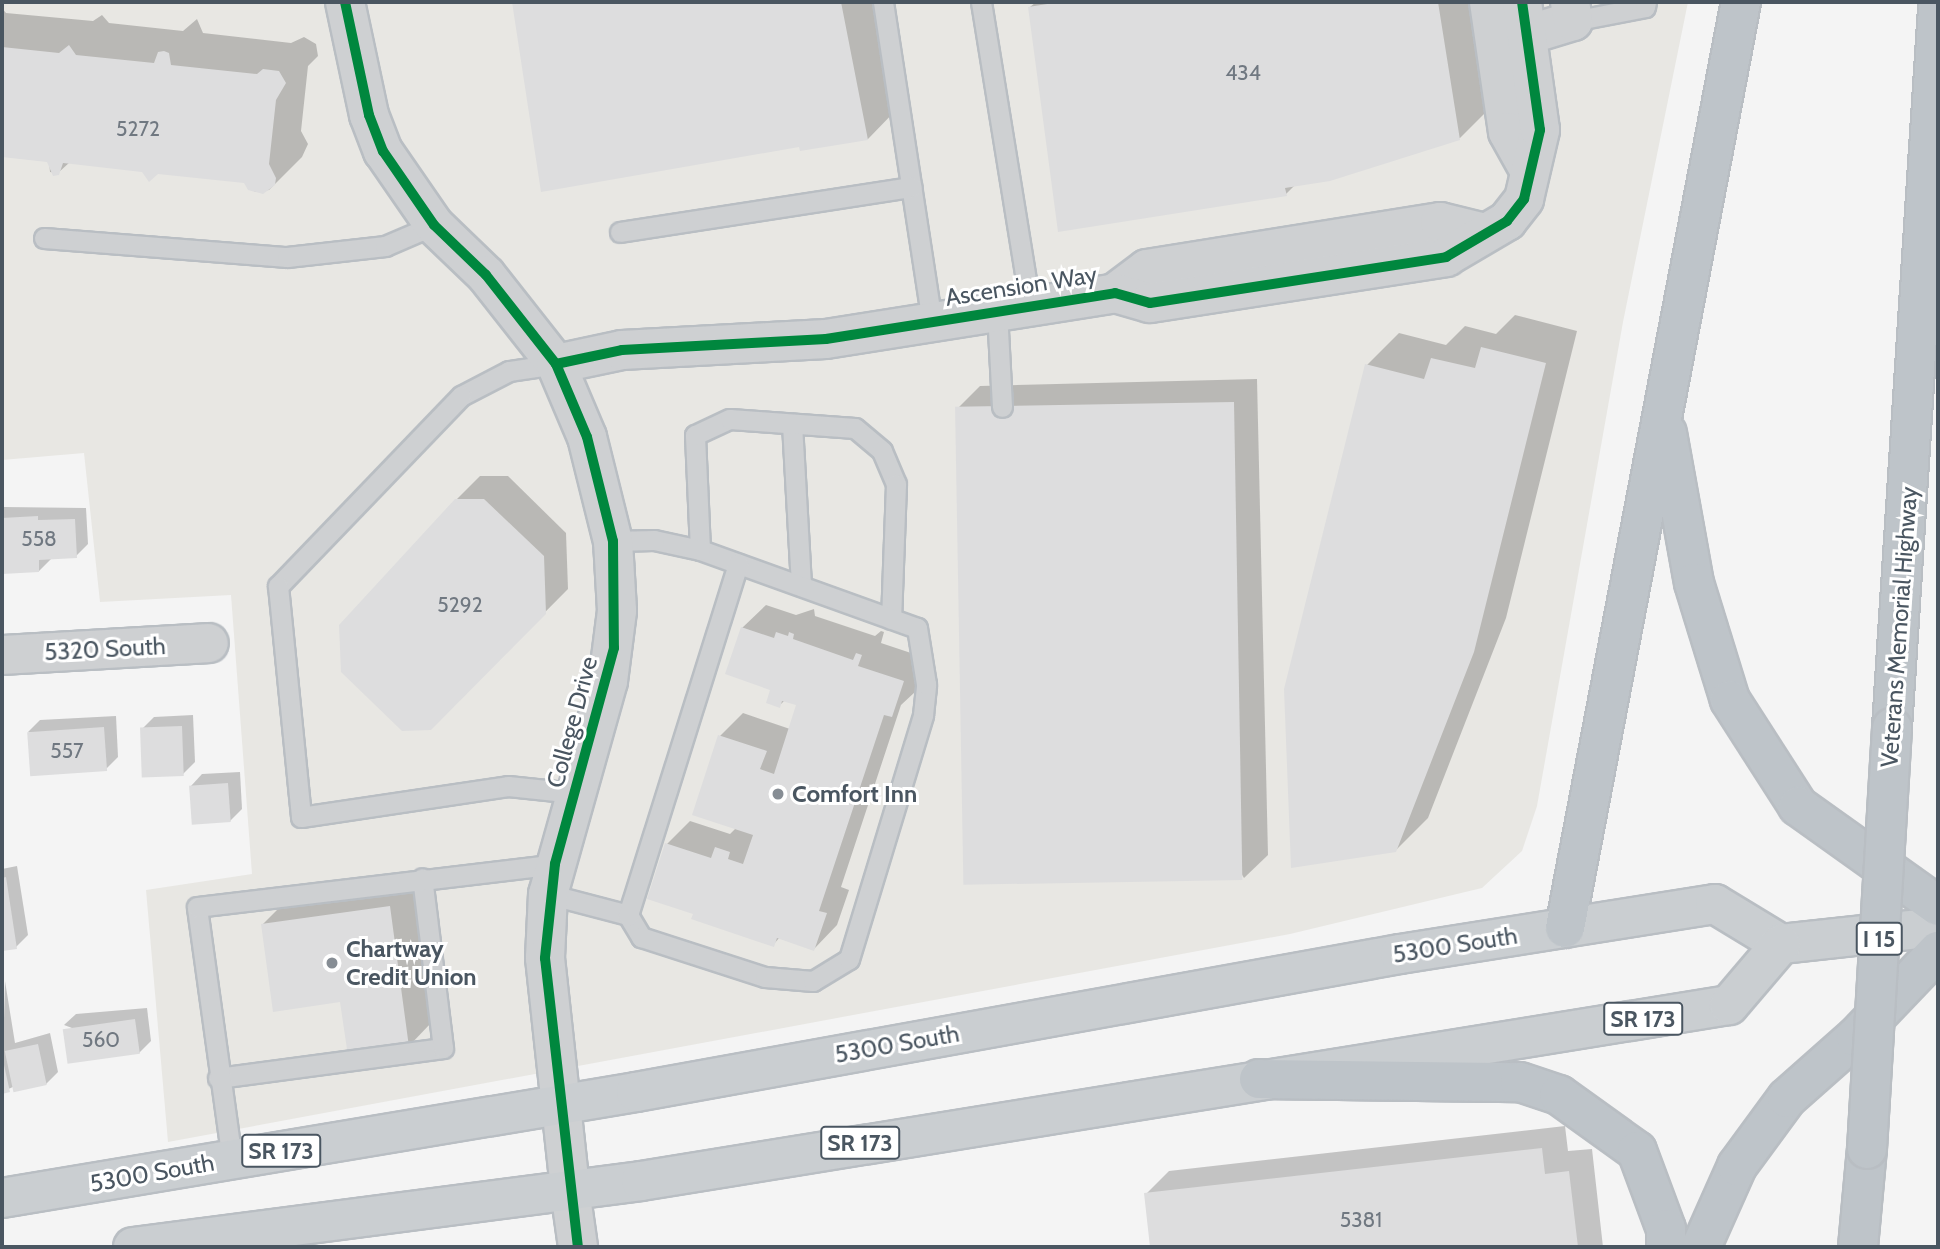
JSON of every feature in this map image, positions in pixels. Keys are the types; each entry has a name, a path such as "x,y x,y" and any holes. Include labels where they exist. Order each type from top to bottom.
{"highway":[{"path":"1565,928 1741,2"},
{"name":"Veterans Memorial Highway","path":"1858,1247 1867,1149 1938,8"},
{"path":"1662,411 1694,583 1730,700 1798,806 1938,906"},
{"path":"1701,1247 1737,1166 1787,1098 1856,1037 1938,951"},
{"path":"1259,1079 1520,1082 1559,1095 1637,1152 1666,1230 1667,1247"}],"main road":[{"name":"5300 South","path":"2,1198 561,1105 1715,904 1782,944"},
{"path":"1782,944 1938,927"},
{"name":"SR 173","path":"134,1247 570,1190 1729,1005 1782,944"}],"street":[{"name":"College Drive","path":"345,2 369,115 383,151 434,225 486,275 556,364 587,437 613,541 614,648 552,879 545,958 578,1247"},
{"path":"1489,2 1508,132 1528,168"},
{"path":"1525,18 1572,11"},
{"name":"Ascension Way","path":"556,364 622,349 827,339 1115,293 1150,303 1446,257 1518,211 1528,184 1528,168 1540,130 1525,18"},
{"name":"5320 South","path":"2,656 209,643"}],"lane":[{"path":"883,2 932,321"},
{"path":"981,2 1013,308 1002,407"},
{"path":"1572,11 1645,7 1646,2"},
{"path":"620,232 912,187"},
{"path":"44,238 287,257 385,246 434,225"},
{"path":"556,364 509,371 461,396 278,586 300,817 508,786 575,793"},
{"path":"700,550 695,435 730,419 855,428 882,450 896,484 891,619"},
{"path":"792,424 801,586"},
{"path":"232,1160 218,1078 197,907 422,878 552,879 628,915 642,937 765,977 813,981 849,959 923,715 926,684 917,628 700,550 654,540 613,541"},
{"path":"628,915 738,564"},
{"path":"218,1078 443,1048 422,878"}],"shaded area":[{"path":"2,2 1688,2 1623,322 1537,806 1522,851 1482,888 1290,934 168,1142 146,890 252,874 231,595 100,602 84,453 2,460"}],"building":[{"path":"512,2 841,2 868,140 800,151 799,147 541,192"},
{"path":"1060,2 1438,2 1460,140 1330,181 1285,188 1287,196 1058,232 1028,7"},
{"path":"69,45 76,55 154,63 158,52 164,51 169,53 171,65 257,74 263,69 279,71 286,83 276,100 269,164 276,178 275,185 263,194 248,190 244,183 158,174 149,182 142,172 63,163 59,175 53,176 47,162 2,157 2,47 59,53"},
{"path":"1481,347 1546,363 1474,652 1396,852 1291,868 1284,689 1365,364 1424,379 1431,358 1475,368"},
{"path":"1234,402 1242,880 963,885 955,407"},
{"path":"455,499 484,499 544,556 546,614 431,730 402,731 341,672 339,625"},
{"path":"38,516 38,520 75,519 77,558 39,560 39,572 2,574 2,518"},
{"name":"Comfort Inn","path":"741,627 774,638 776,632 788,636 789,632 794,634 793,639 853,660 856,653 862,655 858,666 904,681 892,717 884,715 819,911 827,913 814,951 777,938 774,947 691,919 693,914 647,899 665,843 711,858 715,847 730,852 728,859 743,864 753,835 692,815 718,735 767,751 760,769 774,774 796,705 782,701 780,708 766,703 770,690 725,674"},
{"path":"182,726 184,776 142,777 140,727"},
{"path":"104,727 107,771 30,776 27,732"},
{"path":"228,783 231,822 192,825 189,786"},
{"path":"6,877 17,949 2,951 2,878"},
{"name":"Chartway Credit Union","path":"390,906 409,1047 348,1056 340,1002 273,1012 261,924"},
{"path":"135,1019 140,1054 68,1064 63,1029"},
{"path":"38,1044 47,1085 13,1092 5,1051"},
{"path":"2,1056 10,1092 2,1094"},
{"path":"1542,1148 1545,1174 1569,1171 1578,1247 1150,1247 1144,1193"}],"cycle path":[{"path":"345,2 369,115 383,151 434,225 486,275 556,364 587,437 613,541 614,648 555,864 545,958 578,1247"},
{"path":"556,364 622,350 826,339 1115,293 1150,303 1446,257 1507,221 1524,199 1540,130 1522,2"}],"place":[{"name":"Comfort Inn","path":"778,794"},
{"name":"Chartway Credit Union","path":"332,963"}]}
